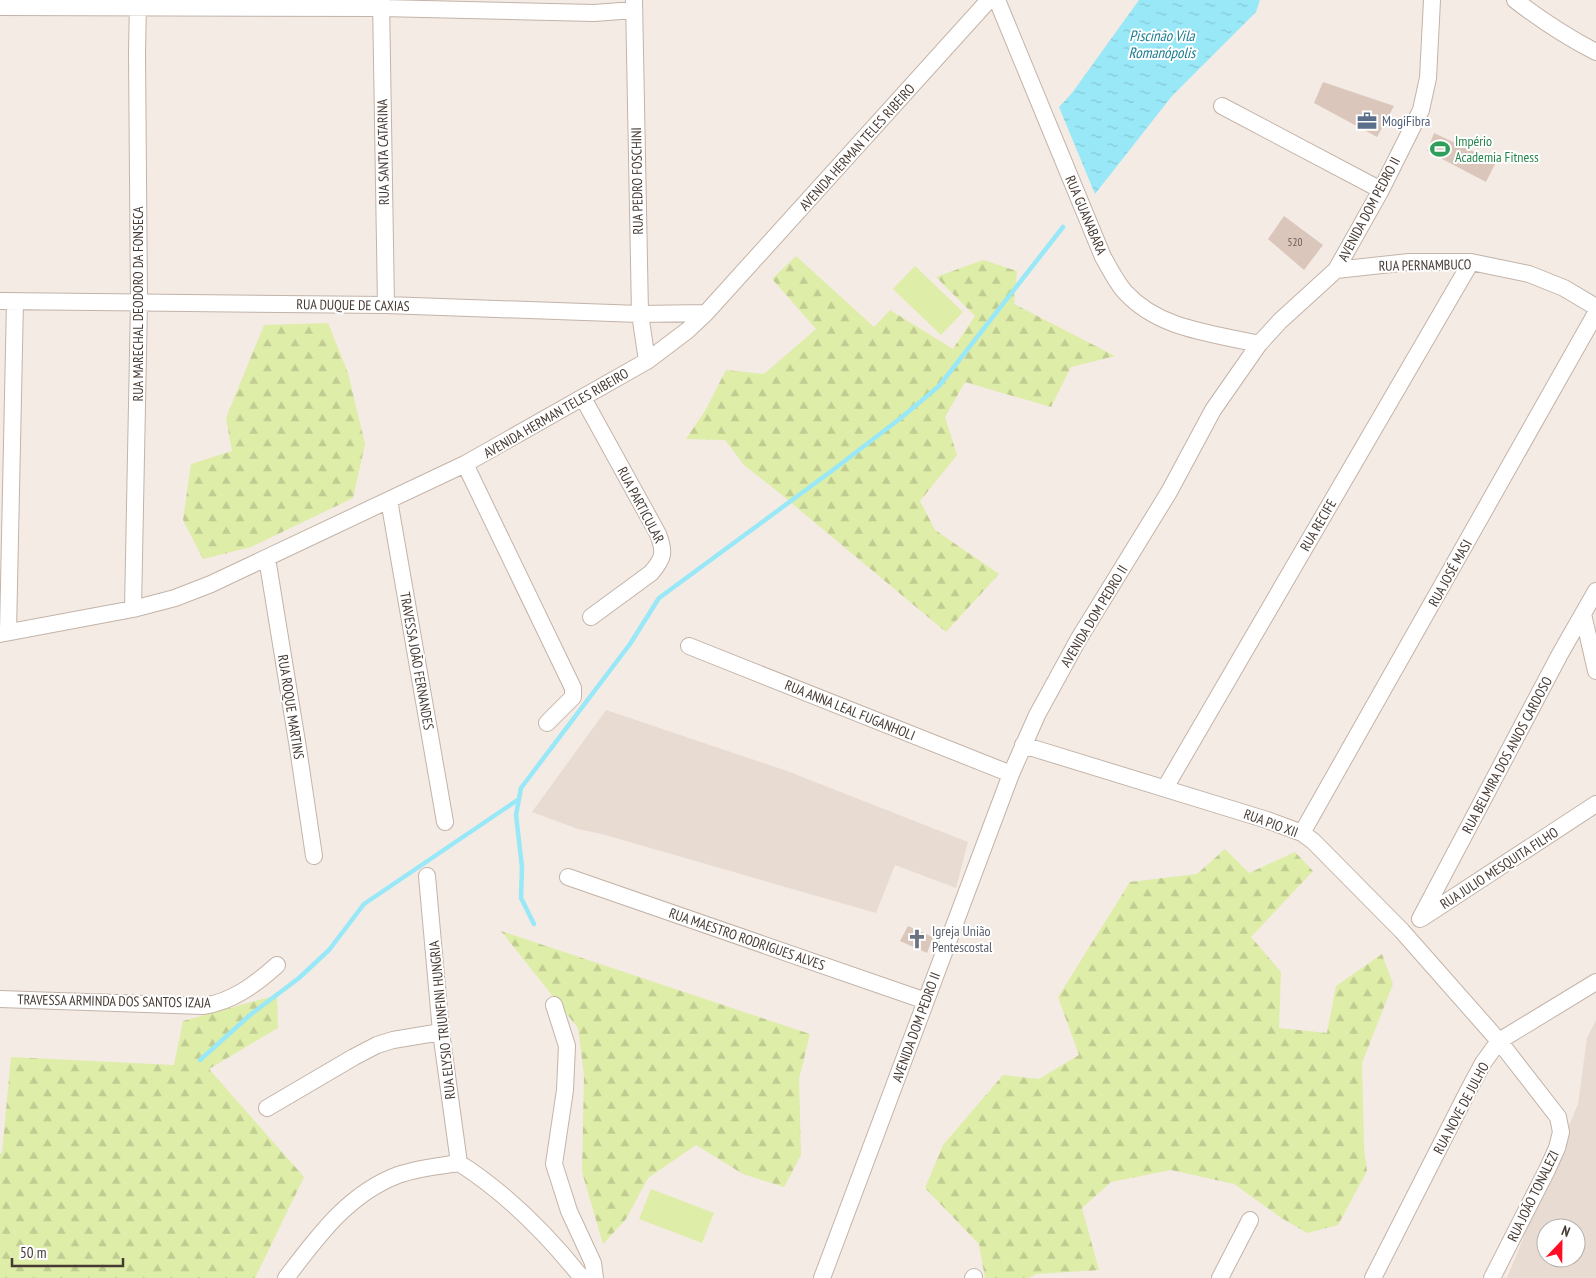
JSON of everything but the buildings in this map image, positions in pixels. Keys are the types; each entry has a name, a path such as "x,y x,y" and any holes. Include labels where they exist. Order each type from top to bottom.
{"street":[{"name":"AVENIDA HERMAN TELES RIBEIRO","path":"4,633 133,609 175,598 211,584 465,464 647,361 706,314 989,0"},
{"name":"RUA GUANABARA","path":"997,0 1103,257 1125,292 1144,308 1176,325 1206,334 1259,344"},
{"name":"AVENIDA DOM PEDRO II","path":"822,1278 1011,774 1037,715 1078,640 1169,492 1213,410 1259,344 1280,321 1336,270 1381,190 1421,110 1428,78 1432,0"},
{"path":"1515,0 1546,23 1596,52"},
{"path":"0,7 138,3 381,4 594,13 637,3"},
{"name":"RUA MARECHAL DEODORO DA FONSECA","path":"133,609 139,302 138,3"},
{"name":"RUA PEDRO FOSCHINI","path":"637,3 640,314 647,361"},
{"name":"RUA SANTA CATARINA","path":"381,4 386,305"},
{"path":"1222,106 1381,190"},
{"name":"RUA PERNAMBUCO","path":"1336,270 1409,262 1471,262 1528,274 1564,288 1596,306"},
{"name":"RUA RECIFE","path":"1165,788 1471,262"},
{"name":"RUA DUQUE DE CAXIAS","path":"7,301 386,305 640,314 706,314"},
{"path":"4,633 7,301"},
{"name":"RUA JOSÉ MASI","path":"1302,833 1596,313"},
{"name":"RUA PARTICULAR","path":"582,398 664,548 659,564 651,573 591,617"},
{"path":"465,464 573,688 573,697 547,723"},
{"name":"TRAVESSA JOÃO FERNANDES","path":"389,500 445,822"},
{"name":"RUA ROQUE MARTINS","path":"267,558 297,738 314,856"},
{"name":"RUA BELMIRA DOS ANJOS CARDOSO","path":"1420,920 1560,654 1596,591"},
{"path":"1583,614 1596,671"},
{"name":"RUA ANNA LEAL FUGANHOLI","path":"689,646 1011,774"},
{"name":"RUA PIO XII","path":"1023,745 1267,820 1302,833 1313,841 1402,931 1499,1041"},
{"name":"RUA JULIO MESQUITA FILHO","path":"1402,931 1596,804"},
{"name":"RUA ELYSIO TRIUNFINI HUNGRIA","path":"427,876 441,1032 459,1163"},
{"name":"RUA MAESTRO RODRIGUES ALVES","path":"568,876 926,1001"},
{"name":"TRAVESSA ARMINDA DOS SANTOS IZAJA","path":"0,999 203,1006 217,1004 248,988 277,965"},
{"name":"RUA NOVE DE JULHO","path":"1374,1278 1468,1091 1499,1041 1596,982"},
{"path":"554,1005 567,1046 565,1090 554,1164 569,1211 593,1263 595,1278"},
{"path":"267,1108 354,1056 377,1045 441,1032"},
{"name":"RUA JOÃO TONALEZI","path":"1492,1278 1547,1170 1561,1132 1558,1117 1499,1041"},
{"path":"286,1278 322,1230 346,1206 369,1189 398,1175 424,1168 459,1163 500,1192 563,1254 582,1278"},
{"path":"1220,1278 1250,1220"}],"shaded area":[{"path":"606,710 787,771 968,842 956,888 895,865 876,913 602,834 578,829 532,812"},
{"path":"1596,1020 1596,1278 1507,1278 1578,1104 1587,1038"}],"green space":[{"path":"796,256 874,327 890,310 953,349 975,316 936,277 983,260 1017,271 1014,304 1115,356 1071,367 1051,407 965,382 945,417 957,455 920,501 935,530 999,574 946,632 744,465 725,440 686,439 705,411 726,370 764,374 816,329 772,279"},
{"path":"915,266 963,312 941,335 893,289"},
{"path":"328,323 348,373 365,444 353,498 251,547 203,559 183,520 191,464 232,451 226,418 264,325"},
{"path":"1225,849 1249,873 1295,852 1313,871 1251,937 1281,972 1279,1028 1327,1033 1336,986 1382,954 1393,984 1362,1063 1364,1149 1367,1171 1338,1225 1307,1233 1280,1217 1234,1184 1171,1170 1111,1182 1082,1208 1099,1270 1036,1274 1029,1278 985,1278 979,1244 925,1188 943,1145 1003,1075 1039,1079 1079,1055 1058,997 1130,882 1197,874"},
{"path":"501,931 810,1034 799,1079 801,1155 784,1187 743,1174 696,1145 648,1178 626,1219 603,1244 582,1172 584,1075 578,1028"},
{"path":"277,995 278,1028 209,1069 304,1177 255,1278 0,1278 0,1154 2,1153 11,1057 174,1065 183,1021"},
{"path":"651,1189 714,1213 702,1243 639,1219"}],"water":[{"name":"Piscinão Vila Romanópolis","path":"1139,0 1260,0 1256,12 1172,96 1095,194 1059,107 1072,93"}],"waterway":[{"path":"534,924 521,898 522,867 516,815 521,788 630,644 659,598 837,467 939,386 1063,227"},
{"path":"200,1060 250,1015 299,978 329,950 364,904 519,799"}],"place":[{"name":"MogiFibra","path":"1367,121"},
{"name":"Império Academia Fitness","path":"1440,149"},
{"name":"Igreja União Pentescostal","path":"917,939"}]}
